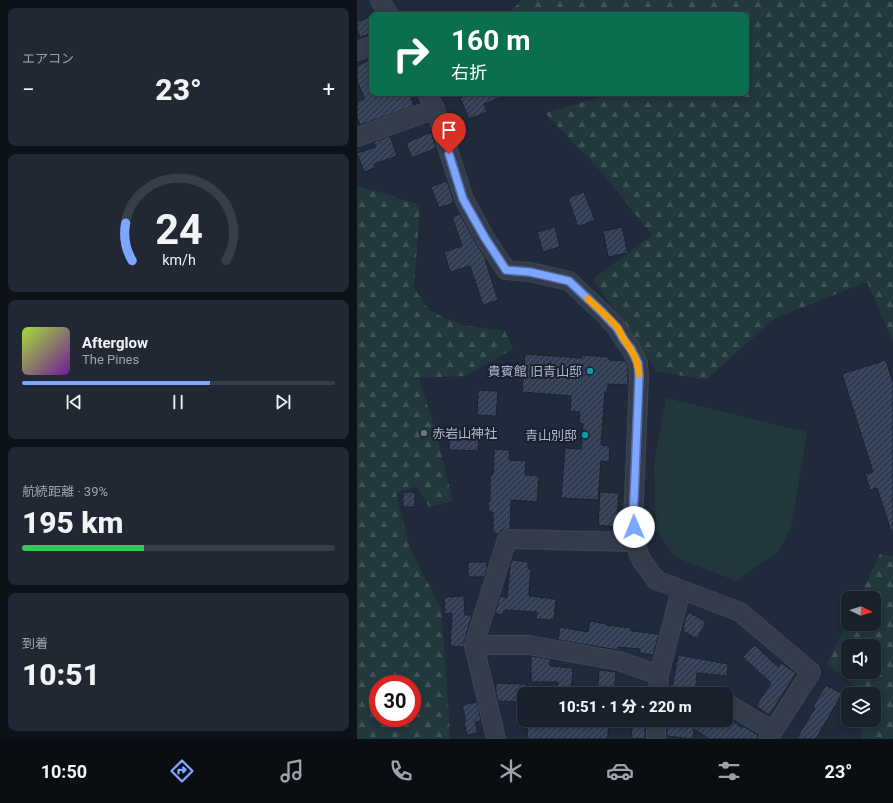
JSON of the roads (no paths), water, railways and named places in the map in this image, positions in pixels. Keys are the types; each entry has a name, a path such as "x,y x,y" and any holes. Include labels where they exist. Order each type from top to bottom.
{"street":[{"path":"380,0 387,12"},
{"path":"357,52 369,47"},
{"path":"357,137 431,101 463,199 485,238 506,270 530,272 569,281 617,328 631,349 638,363 639,376 633,512 634,542 642,561 656,580 740,612 811,672 770,735 733,708"},
{"path":"496,739 474,644 507,539 634,542"},
{"path":"658,687 659,675 681,590"},
{"path":"474,644 529,645 619,661 659,675"},
{"path":"655,739 656,727"}],"place":[{"name":"貴賓館 旧青山邸","path":"590,371"},
{"name":"赤岩山神社","path":"424,433"},
{"name":"青山別邸","path":"585,435"}]}
